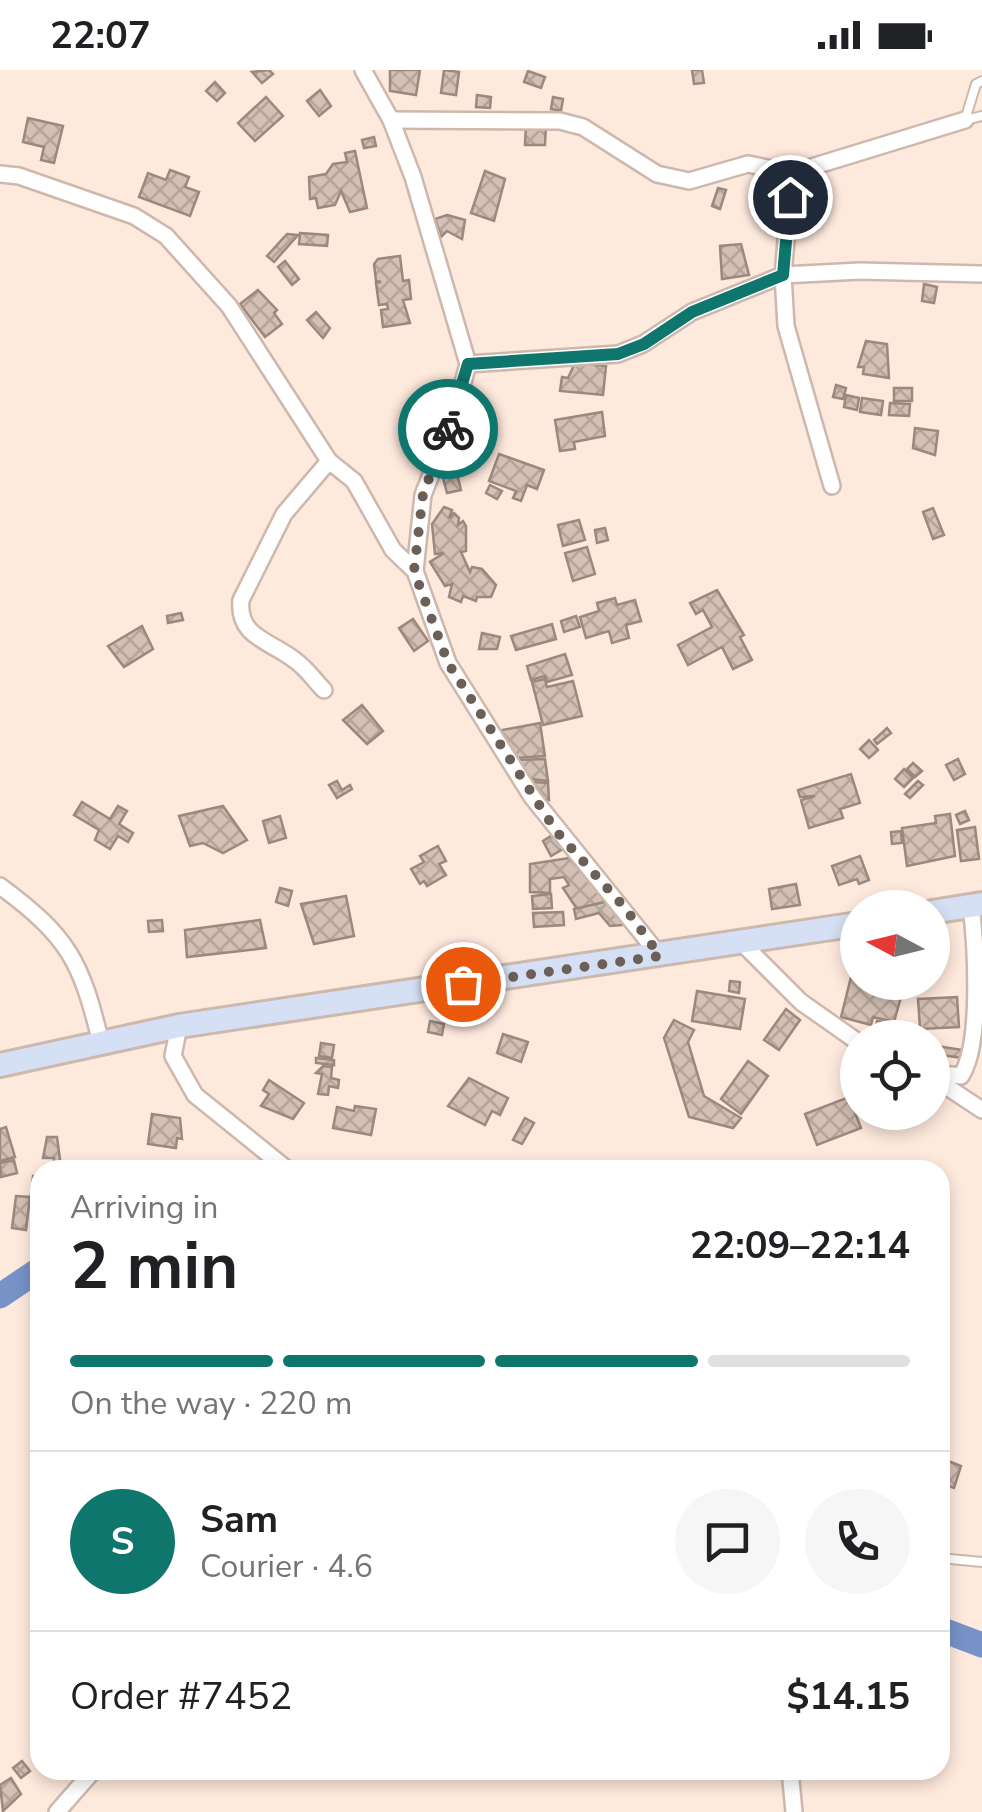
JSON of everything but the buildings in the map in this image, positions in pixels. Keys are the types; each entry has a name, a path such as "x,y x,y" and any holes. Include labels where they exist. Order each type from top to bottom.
{"main road":[{"path":"950,909 977,905"},
{"path":"0,1064 179,1026 840,927"}],"street":[{"path":"363,70 391,120 468,364 454,416 423,494 414,571"},
{"path":"391,120 560,122 582,127 657,174 690,181 748,164 792,173 974,118"},
{"path":"792,173 783,275 790,344 832,486"},
{"path":"0,174 19,176 134,216 166,236 229,306 329,462 354,481 393,550 414,571 448,663 493,738 556,831 625,908 660,956"},
{"path":"468,364 618,354 644,344 692,312 783,275 860,271 982,274"},
{"path":"324,690 292,657 249,632 240,613 241,600 284,514 329,462"},
{"path":"0,886 64,941 88,990 101,1043"},
{"path":"950,1076 960,1076 972,1055 977,905"},
{"path":"743,944 800,1002 840,1030"},
{"path":"179,1026 173,1056 194,1094 276,1160"},
{"path":"950,1088 982,1110"},
{"path":"57,1812 85,1780"},
{"path":"791,1780 794,1812"}],"lane":[{"path":"974,118 976,84 982,82"},
{"path":"950,1559 982,1562"}],"waterway":[{"path":"0,1296 30,1276"},
{"path":"950,1633 982,1645"}],"way so far":[{"path":"448,429 423,494 414,571 448,663 556,831 625,908 660,956 463,984"}],"route":[{"path":"448,429 468,364 618,354 644,344 692,312 783,275 790,197"}]}
